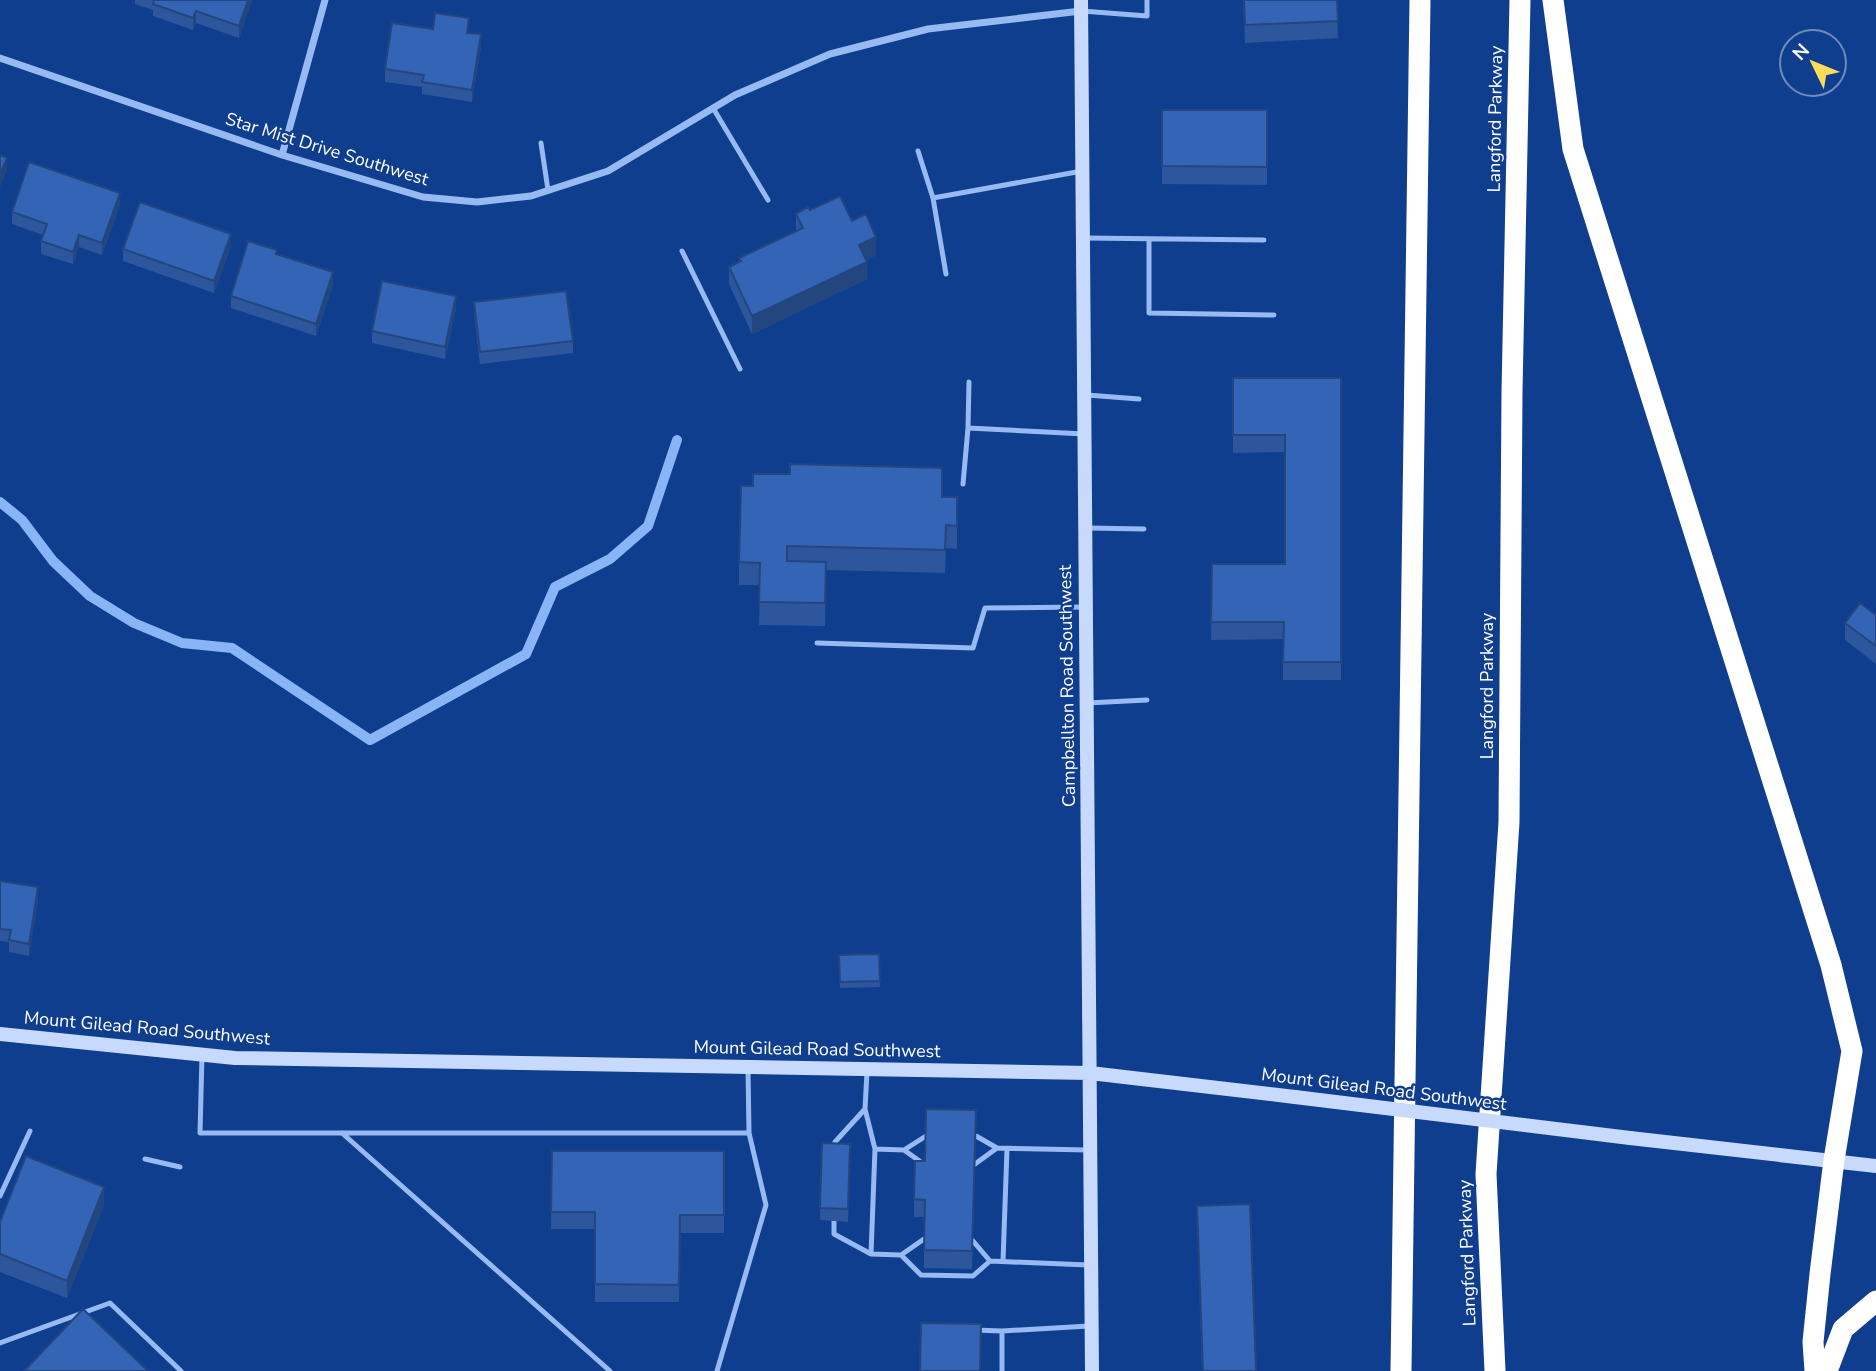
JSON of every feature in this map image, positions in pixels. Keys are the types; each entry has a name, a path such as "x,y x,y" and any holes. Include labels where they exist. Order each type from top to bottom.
{"highway":[{"path":"1401,1371 1420,0"},
{"name":"Langford Parkway","path":"1495,1371 1486,1174 1509,821 1512,392 1520,0"},
{"path":"1553,0 1573,149 1831,965 1852,1051 1834,1160 1813,1342 1815,1371"},
{"path":"1827,1371 1843,1329 1872,1307"}],"main road":[{"name":"Campbellton Road Southwest","path":"1081,5 1092,1371"},
{"name":"Mount Gilead Road Southwest","path":"0,1034 235,1058 1090,1073 1876,1166"}],"street":[{"path":"282,155 326,0"},
{"name":"Star Mist Drive Southwest","path":"0,58 282,155 423,197 477,202 531,196 608,170 735,95 830,54 928,29 1081,5"}],"lane":[{"path":"1081,5 1147,16 1147,0"},
{"path":"713,108 768,200"},
{"path":"541,143 548,190"},
{"path":"918,151 933,198 946,274"},
{"path":"933,198 1082,171"},
{"path":"1084,238 1264,240"},
{"path":"1149,239 1149,313 1274,315"},
{"path":"682,251 740,369"},
{"path":"963,484 969,382"},
{"path":"1084,395 1139,399"},
{"path":"968,428 1084,433"},
{"path":"1085,528 1144,529"},
{"path":"817,643 973,648 985,608 1086,607"},
{"path":"1087,704 1147,701"},
{"path":"202,1055 200,1133 749,1133"},
{"path":"718,1371 765,1205 749,1133 748,1067"},
{"path":"867,1069 866,1109 875,1149 872,1254"},
{"path":"836,1156 835,1142 866,1109"},
{"path":"0,1196 30,1131"},
{"path":"342,1133 610,1371"},
{"path":"904,1150 926,1136"},
{"path":"976,1136 997,1148 1091,1151"},
{"path":"975,1164 997,1148"},
{"path":"875,1149 904,1150 925,1165"},
{"path":"1003,1261 1007,1149"},
{"path":"145,1159 180,1167"},
{"path":"834,1221 834,1234 872,1254 901,1255 925,1239"},
{"path":"973,1241 990,1261"},
{"path":"901,1255 921,1275 973,1276 990,1261 1091,1265"},
{"path":"0,1343 110,1303 181,1371"},
{"path":"961,1330 1002,1331 1092,1326"},
{"path":"1002,1331 1002,1370"}],"building":[{"path":"154,0 248,0 239,26 196,11 193,18 153,4"},
{"path":"1244,0 1337,0 1338,21 1245,25"},
{"path":"435,13 469,18 467,33 481,34 472,90 422,82 424,75 385,69 392,23 433,29"},
{"path":"1162,110 1267,110 1267,167 1162,166"},
{"path":"0,155 7,158 0,175"},
{"path":"29,162 120,193 102,243 79,235 73,252 41,241 47,224 12,212"},
{"path":"840,196 852,221 866,214 876,237 859,245 867,262 752,316 729,267 741,261 739,258 803,228 796,214"},
{"path":"140,202 231,234 214,281 123,249"},
{"path":"248,241 277,250 276,254 333,272 316,324 231,296"},
{"path":"382,281 456,296 445,347 372,331"},
{"path":"566,291 573,341 480,352 474,302"},
{"path":"1233,378 1341,378 1341,662 1283,662 1284,622 1211,622 1212,564 1285,564 1285,435 1233,435"},
{"path":"790,464 942,468 942,497 957,497 957,526 946,525 945,550 787,546 787,561 826,562 825,603 759,602 760,563 739,562 741,486 753,486 753,474 790,474"},
{"path":"1860,603 1876,615 1876,646 1845,623"},
{"path":"0,881 38,887 29,944 9,940 11,930 0,929"},
{"path":"879,954 880,981 840,982 839,955"},
{"path":"926,1109 976,1110 972,1251 924,1250 925,1200 914,1199 915,1161 925,1161"},
{"path":"822,1143 850,1144 848,1209 820,1208"},
{"path":"552,1151 724,1151 724,1215 680,1215 679,1285 595,1284 595,1212 551,1212"},
{"path":"26,1156 104,1187 67,1281 0,1254 0,1222"},
{"path":"1250,1204 1256,1371 1203,1371 1197,1206"},
{"path":"83,1309 148,1371 24,1371"},
{"path":"921,1323 981,1324 980,1371 920,1371"}],"waterway":[{"path":"0,502 22,520 53,561 90,596 134,623 182,643 232,648 370,740 526,654 555,587 610,559 648,526 677,440"}]}
